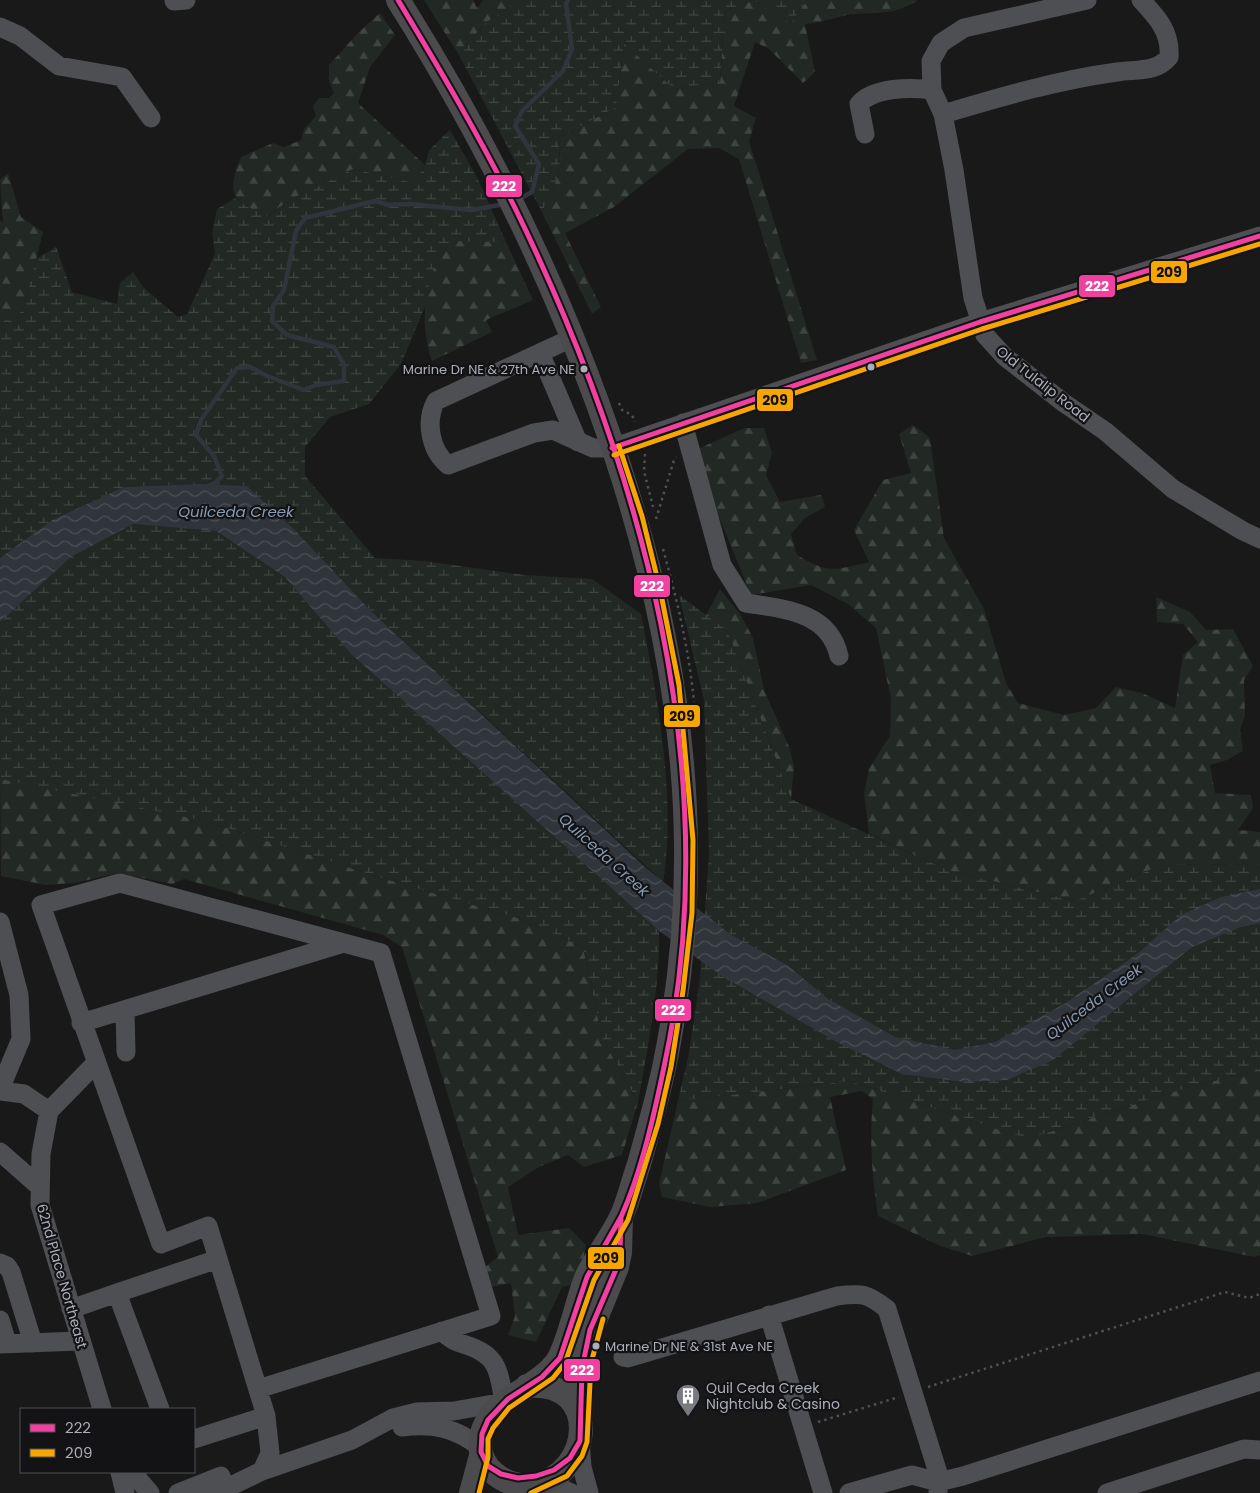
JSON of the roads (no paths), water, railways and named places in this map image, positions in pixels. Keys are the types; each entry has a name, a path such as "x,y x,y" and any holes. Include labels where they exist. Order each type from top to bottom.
{"main road":[{"path":"400,3 464,112 544,270 572,338 612,448 635,518 653,590 672,686 680,753 686,840 685,912 664,1066 651,1122 633,1181 621,1217 587,1277 575,1307 560,1359 548,1372 504,1402 487,1424 481,1438 481,1452 471,1493"},
{"path":"481,1452 486,1468 498,1476 519,1484 531,1486 556,1475 570,1462 580,1441 582,1368 590,1330 617,1267 620,1254 621,1217"},
{"path":"527,1386 542,1384 560,1390 571,1399 581,1417"}],"street":[{"path":"865,134 859,104 866,97 918,88 932,90 931,61 941,43 949,36 964,28 1087,0"},
{"path":"943,114 1038,88 1102,74 1151,69 1162,65 1169,57 1169,39 1158,19 1141,0"},
{"path":"0,27 20,36 59,66 122,77 151,118"},
{"name":"Old Tulalip Road","path":"932,90 943,114 954,170 972,298 985,335 1004,356 1064,403 1105,431 1173,489 1243,531 1260,538"},
{"path":"572,338 436,401 430,413 431,434 441,459 448,465 534,433 553,430 593,448 612,448 980,322 1260,236"},
{"path":"540,353 578,442"},
{"path":"683,423 722,565 746,603 800,612 822,624 837,646 839,656"},
{"path":"258,1389 491,1316 381,954 120,884 41,905 95,1064 161,1244 208,1226 266,1416 270,1453 262,1470"},
{"path":"0,922 19,995 21,1039 0,1090 24,1094 49,1111 95,1064"},
{"path":"81,1023 344,944"},
{"path":"124,1010 126,1052"},
{"name":"62nd Place Northeast","path":"49,1111 41,1154 40,1205 80,1342 102,1408"},
{"path":"0,1152 40,1187"},
{"path":"71,1309 218,1260"},
{"path":"0,1263 7,1266 11,1272 32,1343"},
{"path":"117,1293 160,1408"},
{"path":"623,1357 628,1358 837,1296 859,1293 871,1297 887,1309 938,1473 938,1488"},
{"path":"769,1316 823,1493"},
{"path":"0,1320 4,1344 80,1342"},
{"path":"208,1493 235,1484 262,1470 303,1457 375,1429 393,1418 417,1412 454,1411 504,1402 500,1379 492,1358 482,1350 452,1340 442,1332"},
{"path":"849,1493 912,1475 938,1488 1260,1381"},
{"path":"195,1439 266,1416"},
{"path":"266,1416 284,1446 292,1453 303,1457"},
{"path":"375,1429 420,1425 450,1429 469,1438 481,1452"},
{"path":"580,1441 582,1467 589,1493"},
{"path":"1108,1493 1244,1449 1260,1450"},
{"path":"178,1493 217,1476 262,1470"},
{"path":"120,1473 125,1493"},
{"path":"133,1473 150,1493"},
{"path":"531,1486 571,1493"}],"water":[{"name":"Quilceda Creek","path":"200,484 247,486 295,530 371,611 646,868 731,935 787,965 828,999 895,1037 955,1050 995,1042 1064,1004 1137,954 1181,915 1221,897 1260,889 1260,923 1241,927 1192,947 1053,1060 1007,1080 965,1082 902,1074 835,1041 722,976 659,931 351,654 285,577 216,531 133,524 71,557 0,622 0,558 52,520 124,487"}],"waterway":[{"path":"517,200 532,192 539,164 515,126 522,111 563,71 572,49 566,4 568,0"},
{"path":"208,486 215,483 222,476 214,456 196,435 201,420 237,368 250,367 267,376 304,390 316,385 344,381 344,365 334,347 287,335 272,321 273,306 284,290 296,231 305,218 375,201 389,205 409,204 471,210 505,204"}],"place":[{"name":"Marine Dr NE & 27th Ave NE","path":"584,369"},
{"name":"Marine Dr NE & 31st Ave NE","path":"596,1346"},
{"name":"Quil Ceda Creek Nightclub & Casino","path":"688,1417"}]}
